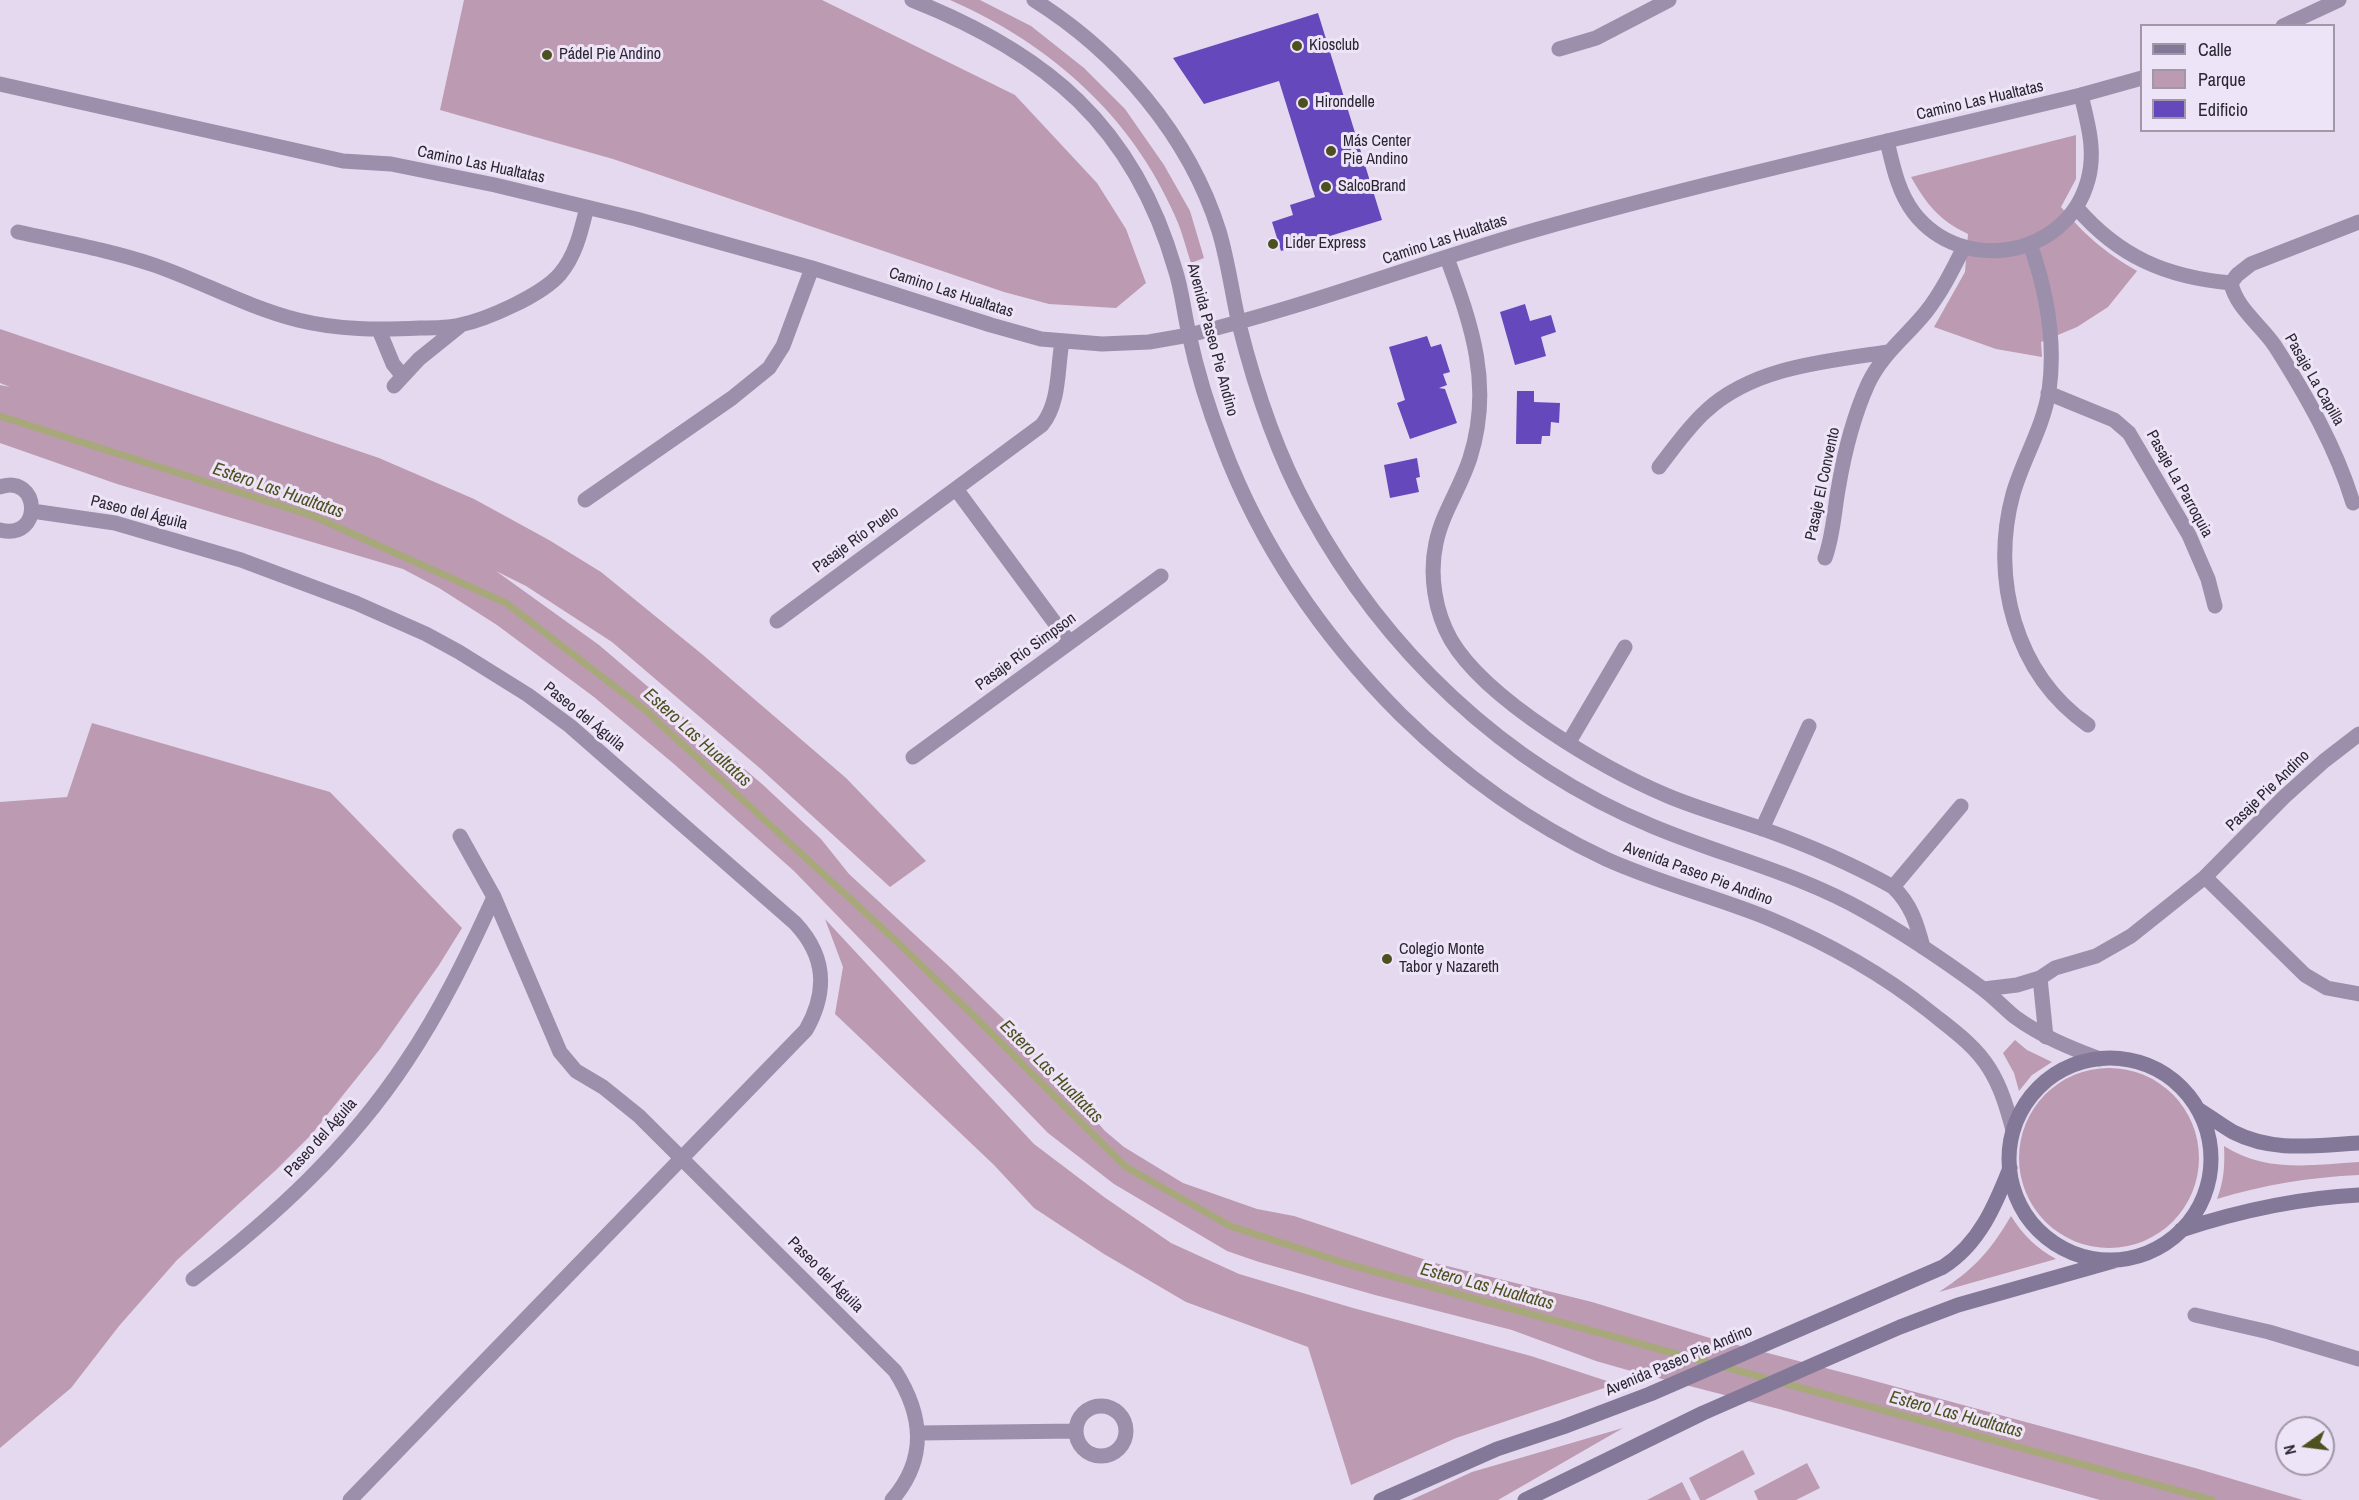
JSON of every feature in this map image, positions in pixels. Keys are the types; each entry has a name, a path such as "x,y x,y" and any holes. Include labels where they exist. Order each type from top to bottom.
{"main road":[{"path":"2117,1260 2086,1257 2064,1249 2045,1236 2029,1219 2017,1199 2010,1168 2010,1143 2013,1130 2026,1103 2046,1081 2072,1065 2100,1059 2132,1061 2162,1073 2175,1083 2196,1108 2233,1132 2261,1143 2292,1148 2359,1143"},
{"path":"1525,1500 1703,1413 1900,1328 1958,1305 2145,1254 2170,1240 2181,1230 2200,1203 2210,1172 2208,1138 2196,1108"},
{"name":"Avenida Paseo Pie Andino","path":"1381,1500 1497,1449 1650,1394 1926,1275 1953,1261 1969,1246 1980,1231 1997,1200 2010,1168"},
{"path":"2181,1230 2246,1210 2359,1195"}],"street":[{"name":"Avenida Paseo Pie Andino","path":"912,0 987,33 1030,59 1065,88 1100,124 1134,170 1158,218 1177,273 1189,335 1209,407 1223,447 1255,518 1276,558 1307,607 1350,661 1406,720 1469,774 1530,816 1582,846 1633,871 1768,919 1843,953 1902,990 1977,1052 1998,1084 2013,1130"},
{"name":"Avenida Paseo Pie Andino","path":"1034,0 1075,27 1140,92 1169,130 1192,168 1218,229 1239,323 1266,416 1305,506 1360,592 1408,653 1448,694 1522,754 1589,796 1679,837 1815,886 1866,912 1923,947 1984,989 2017,1018 2046,1037 2063,1046 2100,1059"},
{"path":"1559,49 1596,38 1670,0"},
{"path":"2287,24 2339,0"},
{"name":"Camino Las Hualtatas","path":"0,84 343,161 391,164 587,207 688,232 812,268 992,325 1062,342 1119,344 1189,335 1239,323 1532,231 1670,193 2081,95 2140,79"},
{"path":"1887,141 1899,187 1914,213 1935,234 1963,249 2000,252 2030,244 2055,230 2076,207 2088,182 2092,150 2081,95"},
{"path":"18,232 152,264 252,306 299,320 379,330 460,326 521,302 549,284 568,263 574,251 587,207"},
{"path":"2076,207 2107,240 2142,260 2186,276 2231,283 2251,264 2359,222"},
{"path":"2030,244 2044,289 2050,325 2052,359 2048,393 2041,423 2019,475 2008,517 2005,566 2007,593 2016,630 2034,667 2057,699 2088,725"},
{"name":"Pasaje El Convento","path":"1825,558 1832,536 1842,468 1849,440 1870,381 1888,352 1927,311 1952,272 1963,249"},
{"path":"1447,258 1473,331 1478,364 1480,408 1470,460 1439,529 1435,544 1434,572 1439,610 1451,640 1481,676 1525,713 1603,764 1667,796 1814,849 1893,887 1913,913 1923,947"},
{"path":"585,500 732,398 764,372 783,346 812,268"},
{"name":"Pasaje La Capilla","path":"2231,283 2236,297 2275,346 2328,438 2345,477 2353,503"},
{"path":"379,330 398,380 460,326"},
{"name":"Pasaje Río Puelo","path":"777,621 1035,431 1047,418 1055,398 1062,342"},
{"path":"1659,467 1705,411 1734,390 1788,370 1888,352"},
{"name":"Pasaje La Parroquia","path":"2048,393 2114,420 2129,433 2188,535 2208,579 2215,606"},
{"path":"0,487 12,485 25,491 32,511 26,524 20,529 0,530"},
{"path":"956,489 1069,642"},
{"name":"Paseo del Águila","path":"32,511 115,523 241,560 356,603 426,634 459,652 519,689 570,726 795,923 810,941 819,964 820,990 814,1017 796,1042 350,1500"},
{"name":"Pasaje Río Simpson","path":"914,757 1161,576"},
{"path":"1569,742 1625,647"},
{"path":"1762,829 1809,726"},
{"name":"Pasaje Pie Andino","path":"1984,989 2017,985 2040,978 2061,965 2096,956 2114,948 2205,877 2284,797 2324,761 2359,734"},
{"path":"1893,887 1960,806"},
{"name":"Paseo del Águila","path":"460,836 494,897 560,1052 576,1071 616,1097 682,1159 895,1371 912,1402 919,1433 911,1470 892,1500"},
{"path":"2205,877 2305,975 2327,988 2359,994"},
{"name":"Paseo del Águila","path":"193,1279 240,1242 296,1192 354,1130 381,1097 406,1062 448,991 494,897"},
{"path":"2040,978 2046,1037"},
{"path":"2196,1315 2269,1332 2359,1359"},
{"path":"919,1433 1076,1431"}],"green space":[{"path":"464,0 822,0 1015,95 1097,183 1126,229 1146,283 1116,308 1049,304 1004,292 613,159 440,110"},
{"path":"950,0 980,0 1031,26 1084,68 1125,109 1164,165 1190,211 1204,258 1191,263 1177,222 1157,180 1111,115 1084,87 1054,61 1021,38"},
{"path":"2076,135 2076,179 2061,207 2096,242 2114,257 2137,271 2108,307 2077,327 2041,342 2042,357 1996,349 1934,327 1965,272 1968,234 1949,223 1935,211 1911,177"},
{"path":"0,329 379,458 474,499 549,540 601,572 703,655 846,778 926,861 890,887 762,770 612,642 526,586 496,571 599,645 762,784 821,839 849,874 1021,1036 1105,1131 1124,1147 1183,1183 1257,1209 1294,1216 1435,1263 1592,1302 1710,1338 2195,1468 2303,1500 2100,1500 1779,1409 1631,1371 1596,1361 1512,1330 1375,1295 1227,1251 1114,1184 1048,1133 794,871 674,764 594,697 497,625 439,588 403,569 117,484 0,443 0,385 10,387 0,383"},
{"path":"92,723 330,792 462,928 380,1049 311,1135 177,1260 119,1326 71,1388 0,1448 0,802 67,797"},
{"path":"825,919 1034,1144 1104,1197 1171,1243 1239,1274 1353,1308 1531,1356 1616,1384 1456,1438 1351,1485 1308,1347 1186,1302 1104,1254 1034,1208 994,1165 835,1014 843,967"},
{"path":"2015,1040 2027,1050 2052,1062 2032,1075 2019,1091 2014,1073 2003,1053"},
{"path":"2109,1068 2143,1075 2159,1083 2173,1094 2184,1108 2192,1124 2199,1158 2192,1192 2184,1208 2173,1222 2159,1233 2143,1241 2109,1248 2075,1241 2059,1233 2045,1222 2034,1208 2026,1192 2019,1158 2026,1124 2034,1108 2045,1094 2059,1083 2075,1075"},
{"path":"2224,1146 2240,1155 2273,1164 2359,1162 2359,1175 2287,1182 2217,1199 2224,1173"},
{"path":"2011,1216 2030,1240 2056,1259 1939,1292 1962,1276 1980,1259"},
{"path":"1623,1428 1498,1500 1411,1500 1472,1472"},
{"path":"1743,1450 1755,1474 1705,1500 1700,1500 1689,1478"},
{"path":"1807,1463 1820,1488 1796,1500 1758,1500 1754,1491"},
{"path":"1682,1482 1691,1500 1647,1500"}],"building":[{"name":"Más Center Pie Andino","path":"1318,13 1382,220 1281,251 1272,222 1293,215 1290,205 1315,197 1279,81 1204,104 1173,58"},
{"path":"1525,304 1530,321 1551,315 1556,332 1541,337 1546,356 1515,365 1500,312"},
{"path":"1427,336 1431,347 1441,344 1450,372 1443,374 1447,385 1439,388 1445,389 1457,423 1410,439 1397,403 1405,400 1389,347"},
{"path":"1517,391 1534,391 1534,402 1560,403 1559,423 1551,422 1550,436 1542,436 1541,444 1516,444"},
{"path":"1417,458 1420,477 1416,478 1419,492 1390,498 1384,465"}],"waterway":[{"name":"Estero Las Hualtatas","path":"0,416 313,516 506,603 644,709 895,940 1126,1167 1230,1226 1347,1264 2212,1500"}],"place":[{"name":"Kiosclub","path":"1297,46"},
{"name":"Pádel Pie Andino","path":"547,55"},
{"name":"Hirondelle","path":"1303,103"},
{"name":"Más Center Pie Andino","path":"1331,151"},
{"name":"SalcoBrand","path":"1326,187"},
{"name":"Lider Express","path":"1273,244"},
{"name":"Colegio Monte Tabor y Nazareth","path":"1387,959"}]}
